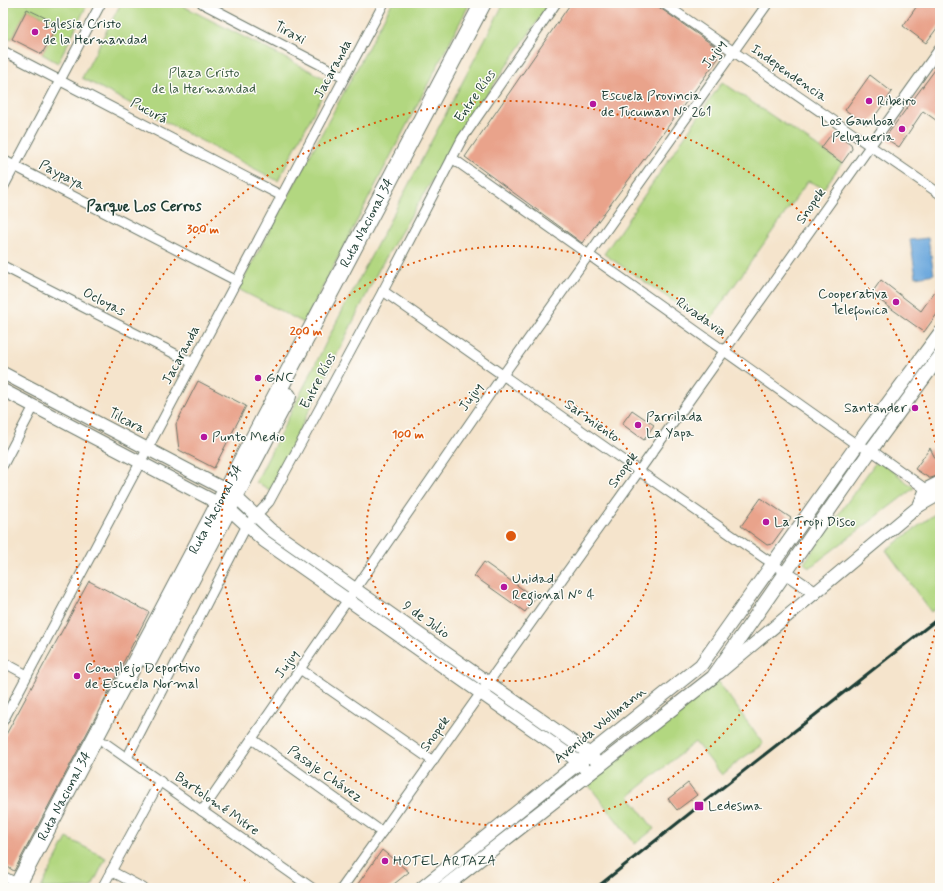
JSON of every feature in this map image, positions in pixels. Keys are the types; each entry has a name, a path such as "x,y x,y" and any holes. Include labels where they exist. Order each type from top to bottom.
{"highway":[{"name":"Ruta Nacional 34","path":"21,887 105,743 227,500 483,3"},
{"name":"Ruta Nacional 34","path":"21,887 494,3"}],"main road":[{"name":"Avenida Wollmann","path":"422,888 701,665 940,333"},
{"path":"443,888 713,677 871,450 940,356"}],"street":[{"path":"3,188 100,3"},
{"name":"Tiraxi","path":"202,3 344,77"},
{"name":"Jacaranda","path":"3,721 384,3"},
{"name":"Entre Ríos","path":"127,758 247,525 269,502 383,291 462,139 556,3"},
{"name":"Independencia","path":"662,3 940,194"},
{"name":"Jujuy","path":"202,811 503,375 768,3"},
{"name":"Snopek","path":"342,888 940,48"},
{"name":"Pucurá","path":"3,51 282,196"},
{"name":"Rivadavia","path":"452,158 858,445 871,450 926,489 938,495"},
{"name":"Paypaya","path":"3,160 237,281"},
{"name":"Ocloyas","path":"3,266 193,364"},
{"name":"Sarmiento","path":"383,291 639,472 786,573"},
{"name":"Tilcara","path":"3,373 148,449 227,500"},
{"path":"3,390 140,462 227,500"},
{"path":"3,465 34,406"},
{"path":"919,506 926,489 940,482"},
{"path":"713,677 919,506 938,495"},
{"name":"9 de Julio","path":"227,500 256,516 271,530 489,683 584,758 589,774"},
{"name":"9 de Julio","path":"227,500 247,525 264,541 481,693 584,758 600,766"},
{"path":"786,573 815,592"},
{"path":"3,662 27,675"},
{"path":"300,670 433,761"},
{"name":"Pasaje Chávez","path":"252,739 382,832"},
{"name":"Bartolomé Mitre","path":"105,743 312,888"},
{"path":"102,888 160,781"},
{"path":"111,871 143,888"},
{"path":"3,876 21,887"}],"green space":[{"path":"3,3 88,3 58,63 42,54 58,24 27,9 12,39 3,36"},
{"name":"Plaza Cristo de la Hermandad","path":"121,3 177,3 330,81 278,181 82,78"},
{"path":"392,3 470,3 304,323 238,289"},
{"path":"504,3 550,3 459,135 379,269 270,490 256,482 337,321"},
{"path":"722,82 842,163 824,188 808,181 707,324 604,254"},
{"path":"878,459 914,488 809,568 804,563"},
{"path":"940,510 940,605 931,612 886,550"},
{"path":"718,681 763,744 722,775 695,742 629,796 654,829 635,844 587,783"},
{"path":"67,838 106,858 91,888 41,888"}],"water":[{"path":"928,238 934,274 916,277 910,240"}],"building":[{"name":"Escuela Provincia de Tucuman Nº 261","path":"571,3 654,3 723,52 582,243 465,157"},
{"path":"919,3 940,3 940,24 926,43 903,26"},
{"name":"Iglesia Cristo de la Hermandad","path":"27,9 58,24 42,54 12,39"},
{"path":"940,63 940,123 923,111 899,147 888,140 887,135"},
{"name":"Ribeiro","path":"870,75 892,92 870,123 866,124 845,110"},
{"path":"833,132 851,144 852,149 842,163 821,148"},
{"name":"Cooperativa Telefonica","path":"881,280 921,311 940,284 940,310 924,332 871,294"},
{"name":"Punto Medio","path":"198,381 246,406 214,468 179,450 176,424"},
{"name":"Parrilada La Yapa","path":"632,410 654,425 644,440 622,424"},
{"path":"930,448 940,468 940,475 929,478 915,469"},
{"name":"La Tropi Disco","path":"761,498 791,518 772,544 767,545 741,526"},
{"name":"Unidad Regional Nº 4","path":"484,562 535,598 525,612 474,576"},
{"name":"Complejo Deportivo de Escuela Normal","path":"89,581 149,612 14,871 3,864 3,740"},
{"path":"688,783 697,795 677,810 668,799"},
{"name":"HOTEL ARTAZA","path":"382,850 409,872 389,888 355,888"}],"railway":[{"path":"596,888 940,617"}],"place":[{"name":"Iglesia Cristo de la Hermandad","path":"35,32"},
{"name":"Ribeiro","path":"869,101"},
{"name":"Escuela Provincia de Tucuman Nº 261","path":"593,104"},
{"name":"Los Gamboa Peluqueria","path":"902,129"},
{"name":"Cooperativa Telefonica","path":"896,302"},
{"name":"GNC","path":"258,378"},
{"name":"Santander","path":"915,408"},
{"name":"Parrilada La Yapa","path":"638,425"},
{"name":"Punto Medio","path":"204,437"},
{"name":"La Tropi Disco","path":"766,522"},
{"name":"Unidad Regional Nº 4","path":"504,587"},
{"name":"Complejo Deportivo de Escuela Normal","path":"77,676"},
{"name":"Ledesma","path":"699,806"},
{"name":"HOTEL ARTAZA","path":"385,861"}],"district":[{"name":"Parque Los Cerros","path":"144,207"}]}
